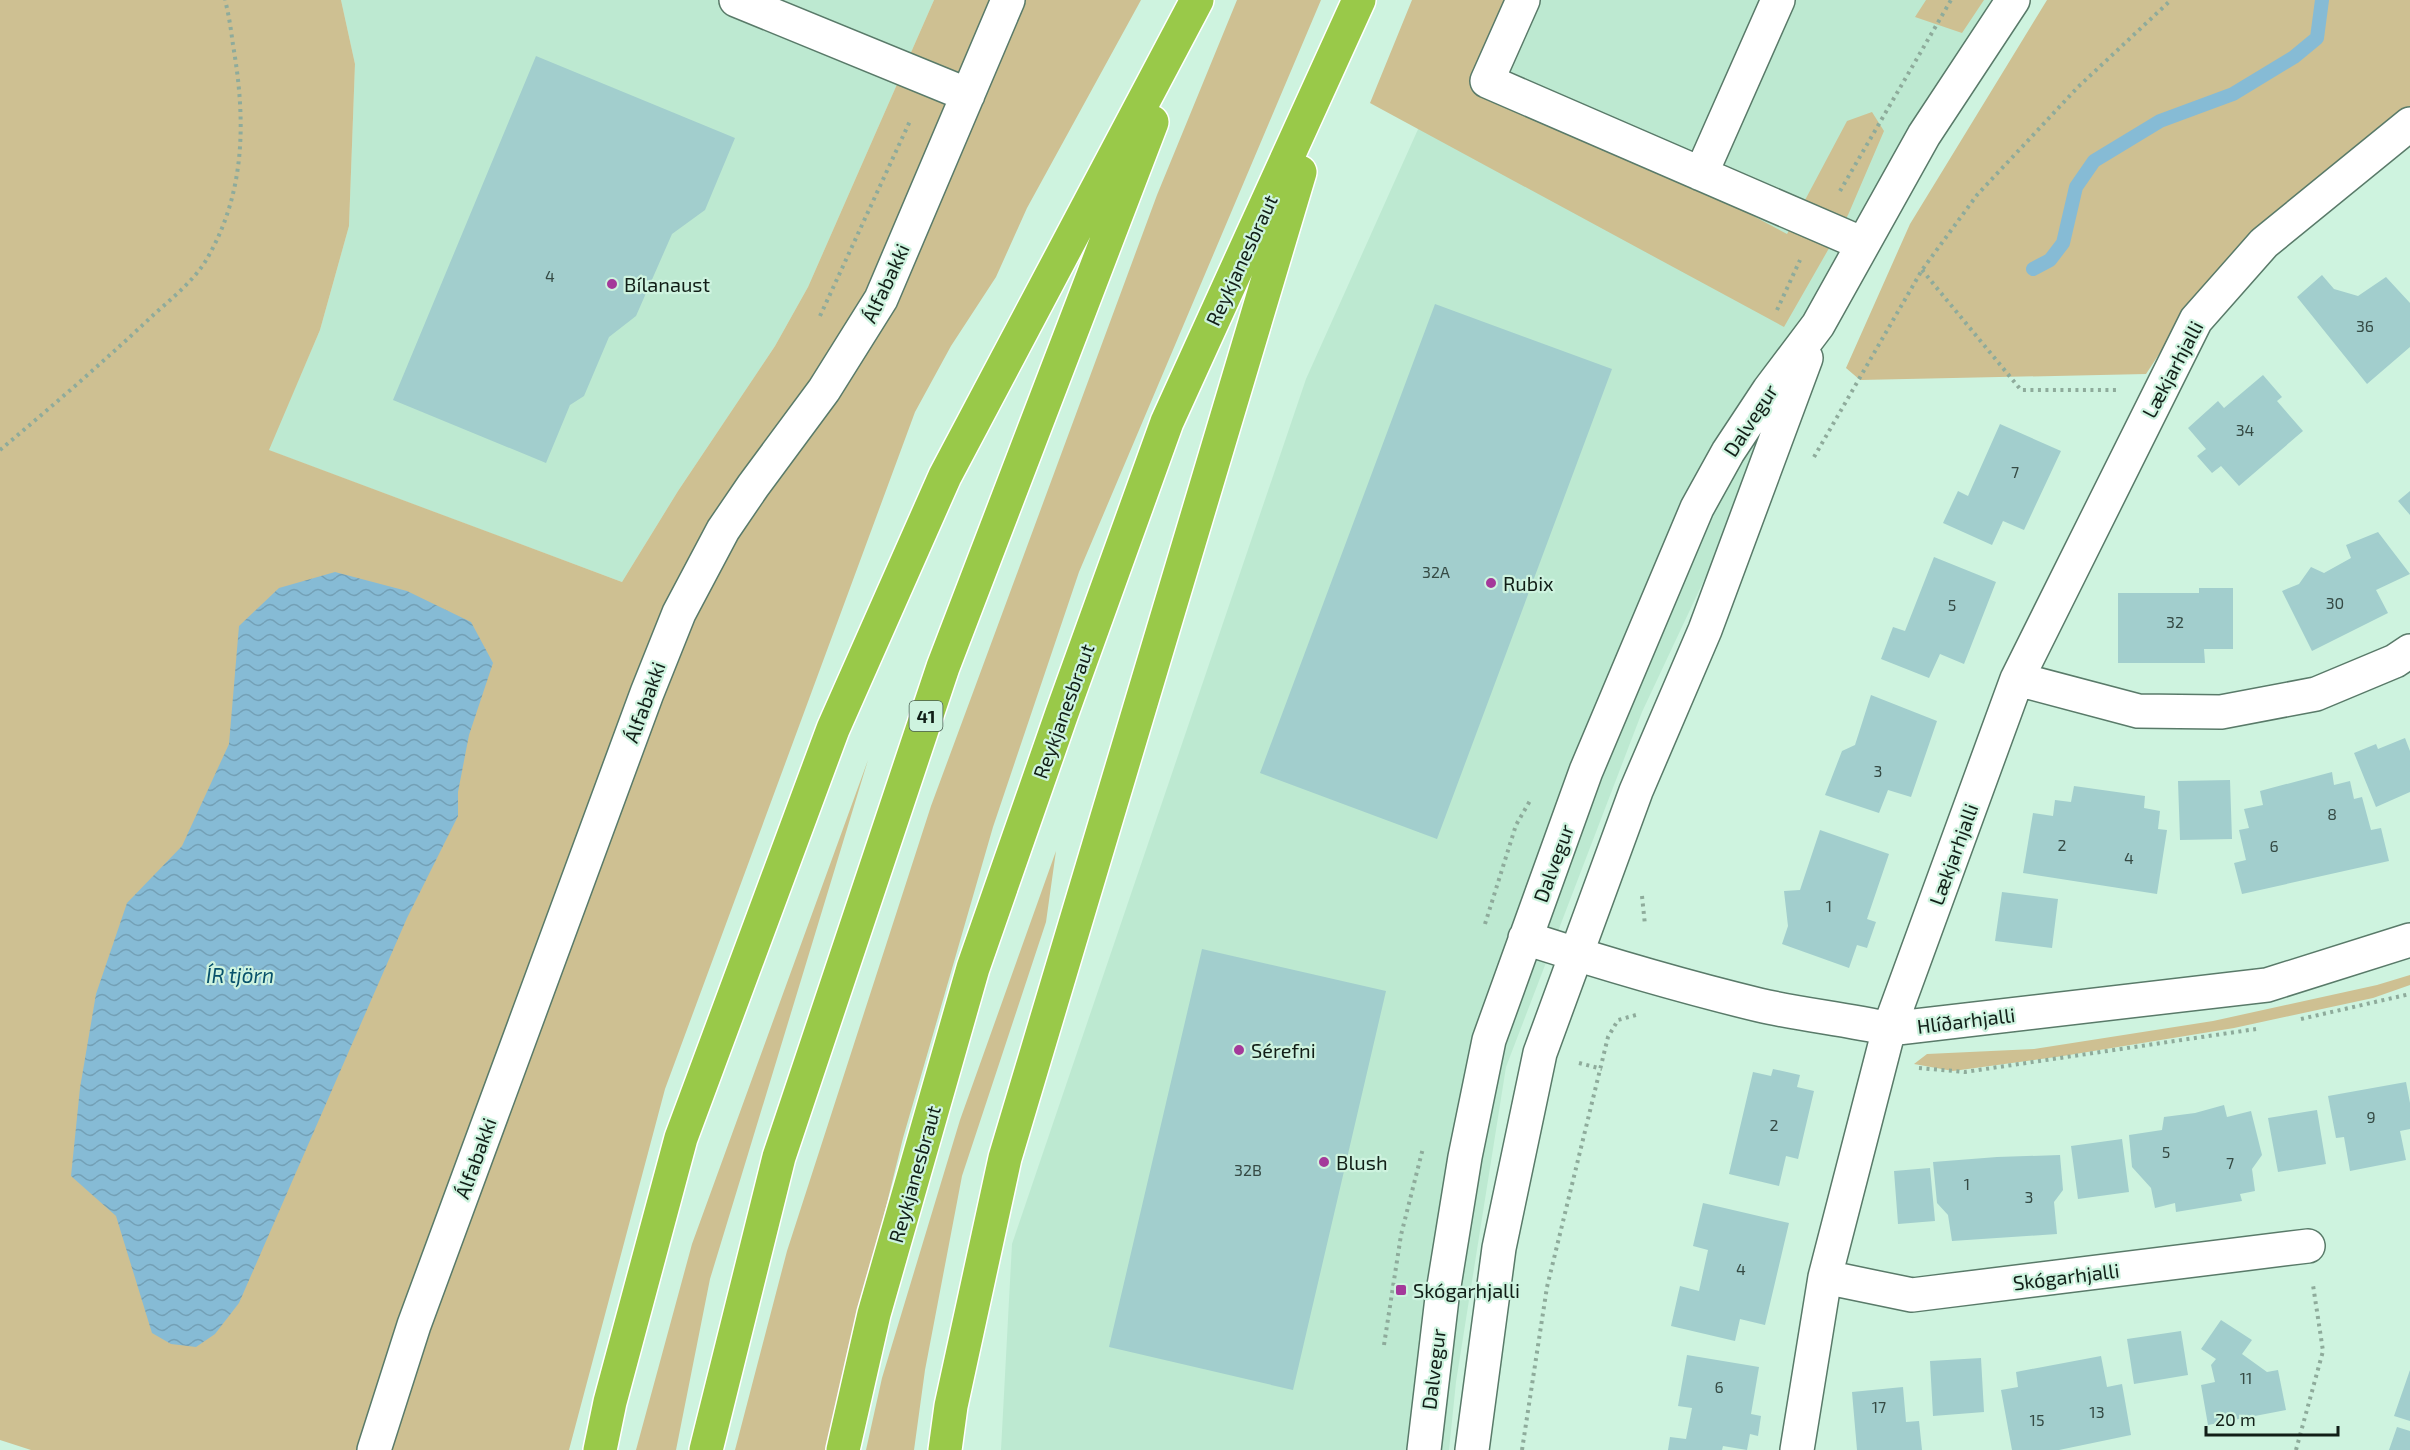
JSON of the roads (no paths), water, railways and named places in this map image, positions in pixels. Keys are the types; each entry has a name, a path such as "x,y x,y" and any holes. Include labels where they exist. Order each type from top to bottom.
{"highway":[{"path":"600,1450 613,1390 681,1138 833,729 945,476 1198,0"},
{"name":"41","path":"706,1450 779,1156 943,667 1198,0"},
{"name":"Reykjanesbraut","path":"843,1450 874,1314 973,968 1062,713 1167,422 1359,0"},
{"path":"945,1450 951,1406 1005,1158 1333,58"}],"street":[{"path":"736,0 968,96"},
{"name":"Álfabakki","path":"374,1450 414,1325 647,693 679,614 723,530 824,390 881,299 1008,0"},
{"path":"1523,0 1487,81 1863,244"},
{"path":"1701,174 1778,0"},
{"name":"Dalvegur","path":"1424,1450 1442,1298 1465,1157 1490,1040 1586,771 1697,508 1728,452 1769,390 1818,325 1924,135 2013,0"},
{"name":"Lækjarhjalli","path":"1889,1029 2017,679 2196,320 2264,243 2410,124"},
{"name":"Dalvegur","path":"1472,1450 1499,1248 1540,1053 1636,791 1705,630 1818,325"},
{"path":"2017,679 2138,711 2221,712 2316,694 2395,661 2410,651"},
{"name":"Hlíðarhjalli","path":"1526,938 1632,972 1761,1006 1889,1029 2267,985 2410,940"},
{"path":"1797,1450 1825,1277 1889,1029"},
{"name":"Skógarhjalli","path":"1825,1277 1912,1295 2308,1246"}],"water":[{"name":"ÍR tjörn","path":"335,572 407,591 471,622 493,663 469,735 458,792 458,816 407,918 239,1303 215,1334 196,1347 171,1344 152,1333 116,1216 71,1176 80,1088 96,994 127,903 182,846 229,744 239,626 279,588"}],"waterway":[{"path":"2033,269 2050,260 2063,243 2076,187 2094,161 2160,121 2233,94 2294,57 2317,38 2322,0"}],"place":[{"name":"Bílanaust","path":"612,284"},
{"name":"Rubix","path":"1491,583"},
{"name":"Sérefni","path":"1239,1050"},
{"name":"Blush","path":"1324,1162"},
{"name":"Skógarhjalli","path":"1401,1290"}]}
